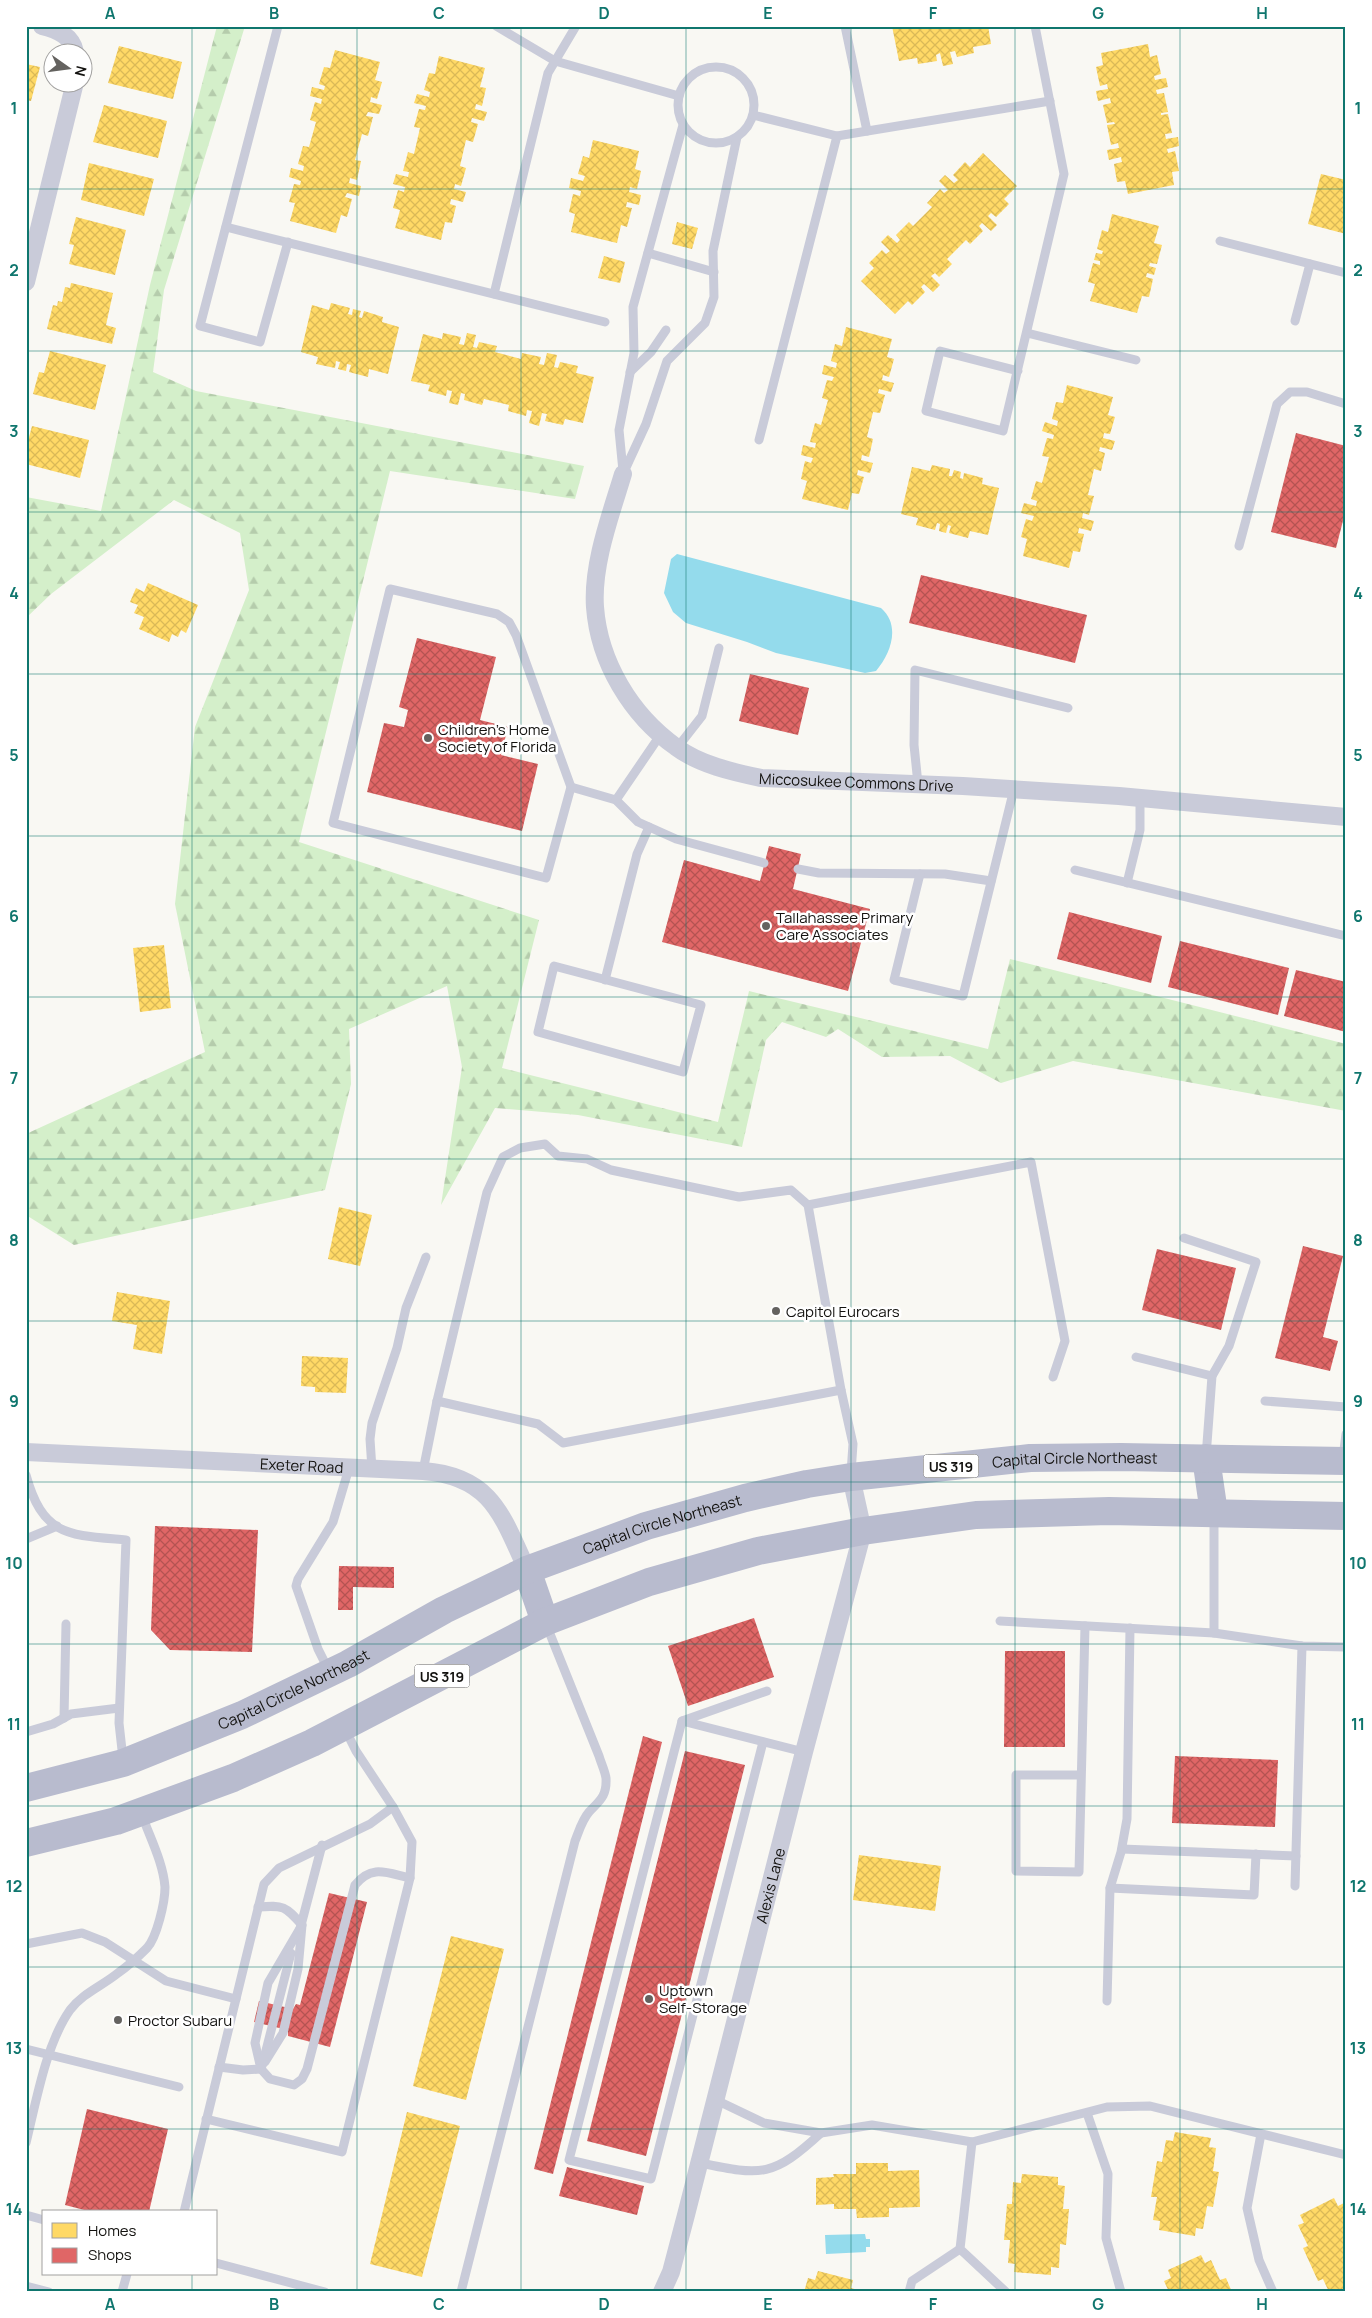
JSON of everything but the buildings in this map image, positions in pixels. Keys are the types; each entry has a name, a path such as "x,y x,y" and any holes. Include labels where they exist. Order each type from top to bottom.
{"main road":[{"name":"Capital Circle Northeast","path":"26,1788 123,1763 242,1715 330,1672 444,1610 527,1570 655,1524 745,1498 807,1484 851,1477 1030,1458 1206,1458 1344,1461"},
{"path":"1206,1458 1214,1513"},
{"name":"US 319","path":"26,1843 116,1821 233,1778 344,1727 545,1622 649,1582 758,1552 863,1531 976,1515 1066,1512 1346,1516"},
{"path":"527,1570 545,1622"}],"street":[{"path":"42,26 66,35 71,42"},
{"path":"26,282 73,92"},
{"name":"Miccosukee Commons Drive","path":"623,474 606,532 598,569 595,606 602,646 614,675 634,706 649,724 677,748 729,771 761,778 1014,789 1140,798 1346,817"},
{"name":"Exeter Road","path":"26,1452 372,1469 423,1472 458,1477 482,1490 500,1513 527,1570"},
{"name":"Alexis Lane","path":"662,2292 671,2272 700,2163 804,1752 863,1531 851,1477"}],"lane":[{"path":"278,26 200,326 260,342 288,242"},
{"path":"496,26 555,61 680,96"},
{"path":"494,294 548,73 576,26"},
{"path":"845,26 867,131"},
{"path":"1018,371 940,351 926,411 1003,431 1018,371 1064,174 1035,26"},
{"path":"713,67 726,68 738,74 748,83 753,95 753,115 750,123 731,141 718,144 704,142 692,135 683,125 678,113 682,86 700,70 713,67"},
{"path":"753,115 837,136 1050,101"},
{"path":"623,474 619,430 634,354 633,307 683,125"},
{"path":"759,440 837,136"},
{"path":"623,474 646,424 667,361 704,323 714,297 714,250 737,137"},
{"path":"226,226 605,322"},
{"path":"1220,241 1346,273"},
{"path":"648,253 714,272"},
{"path":"1295,321 1310,264"},
{"path":"630,372 651,352 666,330"},
{"path":"1027,333 1136,360"},
{"path":"1239,546 1277,404 1290,392 1307,392 1346,404"},
{"path":"390,589 497,614 509,622 516,634 570,787 546,878 333,823 390,589"},
{"path":"677,748 702,716 719,648"},
{"path":"918,784 914,745 915,670 1068,708"},
{"path":"616,800 661,734"},
{"path":"570,787 616,800 638,822 676,839 764,863"},
{"path":"920,874 894,980 963,996 1014,789"},
{"path":"1127,883 1140,830 1140,798"},
{"path":"605,980 637,854 649,827"},
{"path":"798,869 819,872 945,874 991,881"},
{"path":"1075,870 1346,936"},
{"path":"554,966 605,980 702,1006 683,1072 538,1032 554,966"},
{"path":"423,1472 437,1402 487,1192 503,1157 520,1148 545,1144 558,1156 587,1159 611,1170 739,1197 791,1190 808,1205 841,1390 853,1444 851,1477"},
{"path":"808,1205 1031,1162 1065,1341 1053,1377"},
{"path":"1184,1238 1256,1262 1229,1346 1212,1376 1206,1458"},
{"path":"372,1469 370,1439 372,1423 397,1348 406,1308 426,1257"},
{"path":"1136,1357 1212,1376"},
{"path":"437,1402 538,1424 562,1443 841,1390"},
{"path":"1265,1401 1346,1407"},
{"path":"1344,1461 1346,1434"},
{"path":"330,1672 318,1649 297,1594 296,1586 298,1579 333,1522 349,1468"},
{"path":"26,1475 38,1510 57,1526 80,1536 126,1540 119,1708 123,1763"},
{"path":"1214,1513 1214,1633"},
{"path":"26,1539 57,1526"},
{"path":"1000,1621 1214,1633 1302,1646 1346,1647"},
{"path":"461,2292 575,1841 585,1818 599,1804 606,1778 545,1622"},
{"path":"64,1718 66,1624"},
{"path":"1081,1776 1016,1775 1016,1871 1079,1872 1085,1626"},
{"path":"1107,2001 1110,1888 1122,1849 1127,1819 1131,1668 1130,1628"},
{"path":"1295,1886 1302,1646"},
{"path":"682,1722 768,1691"},
{"path":"26,1732 53,1724 71,1714 119,1708"},
{"path":"682,1722 804,1752"},
{"path":"682,1722 569,2160 650,2179 763,1742"},
{"path":"206,2119 342,2152 410,1878 412,1842 393,1807 356,1751 344,1727"},
{"path":"184,2210 264,1884 279,1868 322,1845 370,1824 393,1807"},
{"path":"26,2143 43,2072 64,2019 82,1997 118,1974 148,1947 156,1927 162,1908 165,1887 160,1862 141,1812"},
{"path":"261,2069 286,1965 302,1925 322,1845"},
{"path":"1122,1849 1296,1856"},
{"path":"1110,1888 1254,1895 1256,1854"},
{"path":"302,1925 268,1983 255,2043 261,2069 270,2079 294,2085 305,2074 355,1885 363,1875 376,1871 410,1878"},
{"path":"258,1906 274,1905 288,1909 302,1925 298,1969 283,2033 261,2069"},
{"path":"26,1944 82,1933 94,1936 166,1982 236,1999"},
{"path":"26,2049 180,2087"},
{"path":"219,2067 243,2070 261,2069"},
{"path":"716,2100 764,2123 821,2133 872,2125 972,2142 1107,2107 1150,2106 1346,2155"},
{"path":"1087,2113 1108,2174 1106,2238 1121,2292"},
{"path":"700,2163 753,2172 771,2169 793,2158 821,2133"},
{"path":"1261,2134 1247,2208 1259,2260 1273,2292"},
{"path":"909,2292 912,2282 960,2249 972,2142"},
{"path":"26,2215 42,2219"},
{"path":"960,2249 1006,2292"},
{"path":"218,2264 325,2292"},
{"path":"122,2292 126,2276"},
{"path":"26,2286 49,2292"}],"green space":[{"path":"217,26 245,26 164,290 153,372 196,391 584,466 575,499 390,471 299,842 539,920 502,1068 718,1122 749,991 988,1049 1010,959 1346,1044 1346,1111 1073,1061 1001,1083 950,1056 882,1057 838,1029 826,1037 782,1022 766,1040 742,1147 578,1115 495,1108 441,1205 462,1067 447,986 349,1029 351,1084 325,1190 74,1245 26,1215 26,1134 205,1052 175,904 195,727 249,590 240,533 174,500 51,594 26,618 26,497 101,511 150,285"}],"water":[{"path":"677,554 881,608 891,623 892,631 892,640 886,656 876,671 865,673 776,653 686,623 673,612 664,593 671,559"},
{"path":"865,2234 866,2239 870,2239 870,2247 866,2247 866,2252 826,2254 825,2235"}],"place":[{"name":"Children's Home Society of Florida","path":"428,738"},
{"name":"Tallahassee Primary Care Associates","path":"766,926"},
{"name":"Capitol Eurocars","path":"776,1311"},
{"name":"Uptown Self-Storage","path":"649,1999"},
{"name":"Proctor Subaru","path":"118,2020"}]}
